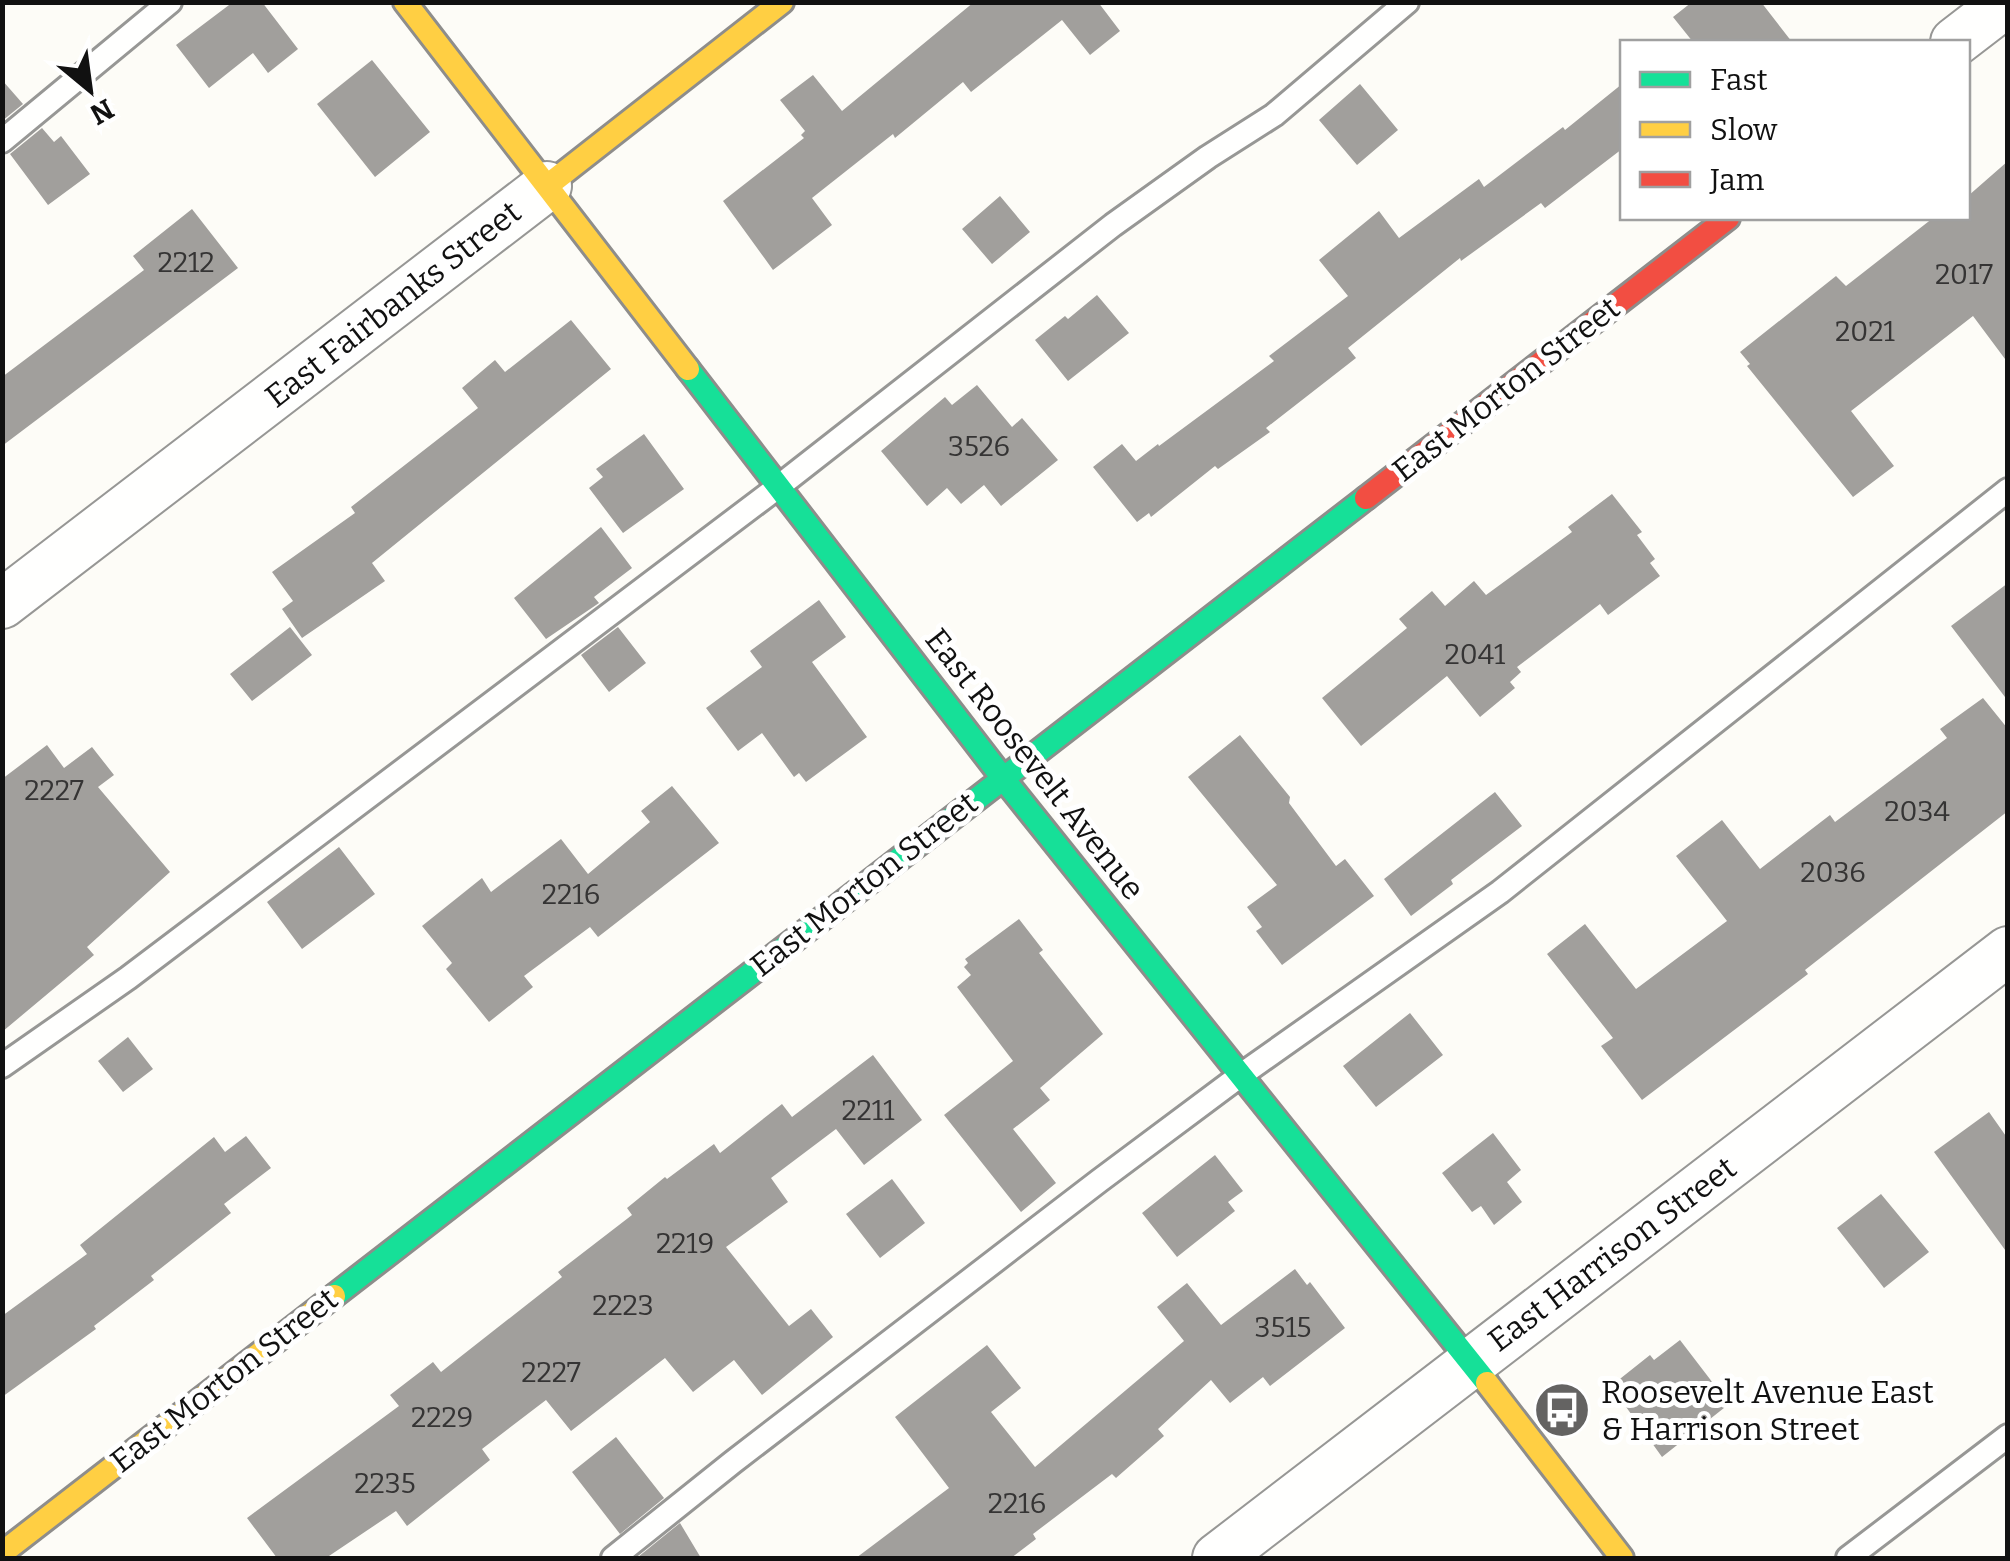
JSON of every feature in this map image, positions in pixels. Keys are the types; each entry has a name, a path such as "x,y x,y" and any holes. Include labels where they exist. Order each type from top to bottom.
{"street":[{"name":"East Roosevelt Avenue","path":"406,2 1002,777 1471,1362 1622,1558"},
{"name":"East Fairbanks Street","path":"2,604 782,2"},
{"path":"1959,40 2007,2"},
{"name":"East Morton Street","path":"2,1552 1725,220"},
{"name":"East Harrison Street","path":"1217,1558 2008,950"}],"lane":[{"path":"2,140 170,2"},
{"path":"2,1066 128,978 778,487 1113,225 1274,115 1407,2"},
{"path":"613,1558 1241,1075 1500,892 2008,490"},
{"path":"1848,1558 2008,1436"}],"building":[{"path":"233,2 262,2 298,49 268,73 253,53 209,88 176,45"},
{"path":"974,2 1098,2 1120,31 1090,55 1062,20 971,92 963,82 812,198 832,225 773,270 723,201 804,138 801,135 805,131 780,100 813,75 842,111"},
{"path":"1692,2 1761,2 1790,40 1691,40 1673,17"},
{"path":"372,60 430,132 375,177 317,104"},
{"path":"2,80 23,104 2,121"},
{"path":"1360,84 1398,130 1357,165 1319,120"},
{"path":"1620,86 1620,151 1545,208 1541,203 1461,261 1460,258 1348,348 1356,358 1266,428 1270,432 1218,469 1215,466 1151,517 1149,513 1137,522 1093,467 1122,444 1136,461 1159,446 1274,361 1269,356 1348,296 1319,260 1379,211 1399,238 1479,179 1484,187 1563,127 1565,130"},
{"path":"42,128 54,142 61,136 90,174 48,205 10,154"},
{"path":"2008,161 2008,363 1973,316 1851,411 1894,466 1853,497 1747,366 1750,364 1740,352 1836,276 1846,286 1930,220 1970,220 1970,194"},
{"path":"1000,196 1030,232 992,264 962,229"},
{"path":"192,209 238,268 2,446 2,377 144,270 133,256"},
{"path":"1097,295 1129,333 1068,381 1035,340"},
{"path":"571,320 611,369 372,563 385,581 302,638 282,609 293,601 272,572 355,513 351,507 478,408 462,388 495,360 505,372"},
{"path":"977,385 1012,427 1022,418 1058,460 1001,506 984,485 961,504 947,488 927,506 881,451 945,397 952,405"},
{"path":"644,434 684,489 623,533 589,488 603,477 596,469"},
{"path":"1612,494 1642,532 1637,535 1655,559 1650,563 1660,576 1608,615 1600,604 1517,667 1521,672 1510,682 1515,688 1480,717 1447,676 1361,746 1322,698 1407,628 1399,619 1432,591 1445,606 1474,581 1486,595 1572,532 1568,527"},
{"path":"601,527 632,568 594,597 599,603 546,639 514,598"},
{"path":"2008,583 2008,701 1951,626"},
{"path":"819,600 846,637 812,662 867,737 806,782 799,773 794,777 762,733 738,751 706,708 762,667 750,651"},
{"path":"290,627 312,655 252,701 230,674"},
{"path":"618,627 646,663 609,692 581,655"},
{"path":"1983,698 2008,729 2008,811 1805,970 1808,974 1642,1100 1601,1046 1613,1038 1547,954 1585,924 1636,989 1727,921 1676,856 1722,820 1760,869 1830,815 1835,822 1947,738 1940,729"},
{"path":"1240,735 1290,797 1289,803 1336,866 1345,859 1374,896 1282,965 1256,931 1262,927 1247,907 1277,885 1188,777"},
{"path":"47,745 64,768 92,747 114,775 98,787 170,872 87,947 94,955 2,1032 2,779"},
{"path":"672,786 719,843 598,937 590,927 524,976 533,987 489,1022 446,969 452,963 422,926 482,878 491,892 561,839 588,874 650,822 641,811"},
{"path":"1495,792 1522,826 1411,916 1384,879"},
{"path":"339,847 375,894 302,949 267,902"},
{"path":"1019,919 1043,950 1039,953 1103,1034 1040,1088 1050,1100 1013,1129 1056,1183 1021,1212 944,1115 1013,1061 957,987 971,975 964,967 968,963 965,959"},
{"path":"1410,1013 1443,1055 1376,1107 1343,1066"},
{"path":"128,1037 153,1069 123,1092 98,1061"},
{"path":"873,1055 922,1120 864,1165 836,1129 771,1178 788,1202 726,1247 789,1326 811,1309 833,1337 762,1395 734,1360 693,1392 665,1358 571,1431 546,1400 482,1449 490,1460 407,1526 396,1511 326,1558 277,1558 247,1518 399,1406 390,1395 433,1362 441,1372 562,1277 558,1272 632,1215 627,1208 665,1177 714,1144 720,1153 782,1104 792,1117"},
{"path":"1989,1112 2008,1139 2008,1254 1934,1152"},
{"path":"1493,1133 1521,1170 1507,1182 1522,1202 1494,1225 1481,1206 1472,1212 1442,1173"},
{"path":"246,1136 271,1168 224,1204 231,1213 151,1276 154,1280 94,1326 96,1329 2,1397 2,1316 87,1254 80,1245 214,1137 225,1152"},
{"path":"1215,1155 1243,1191 1228,1202 1235,1211 1177,1257 1142,1213"},
{"path":"892,1179 925,1223 880,1258 846,1214"},
{"path":"1881,1194 1929,1252 1884,1288 1837,1228"},
{"path":"1295,1269 1307,1285 1310,1282 1345,1328 1270,1386 1263,1377 1230,1403 1211,1380 1158,1429 1164,1436 1116,1478 1112,1474 1033,1534 1036,1539 1011,1558 856,1558 949,1488 895,1417 987,1345 1021,1388 991,1412 1035,1467 1184,1341 1157,1307 1187,1283 1221,1325"},
{"path":"1680,1340 1729,1404 1662,1457 1611,1386 1650,1355 1654,1360"},
{"path":"616,1437 664,1498 620,1534 572,1472"},
{"path":"680,1523 701,1558 638,1557"}],"traffic: fast":[{"path":"688,369 1002,777 1487,1383"},
{"path":"334,1296 1366,498"}],"traffic: slow":[{"path":"405,2 688,369"},
{"path":"547,186 782,2"},
{"path":"2,1553 334,1296"},
{"path":"1487,1383 1622,1558"}],"traffic: jam":[{"path":"1366,498 1725,220"}],"place":[{"name":"Roosevelt Avenue East & Harrison Street","path":"1562,1410"}]}
